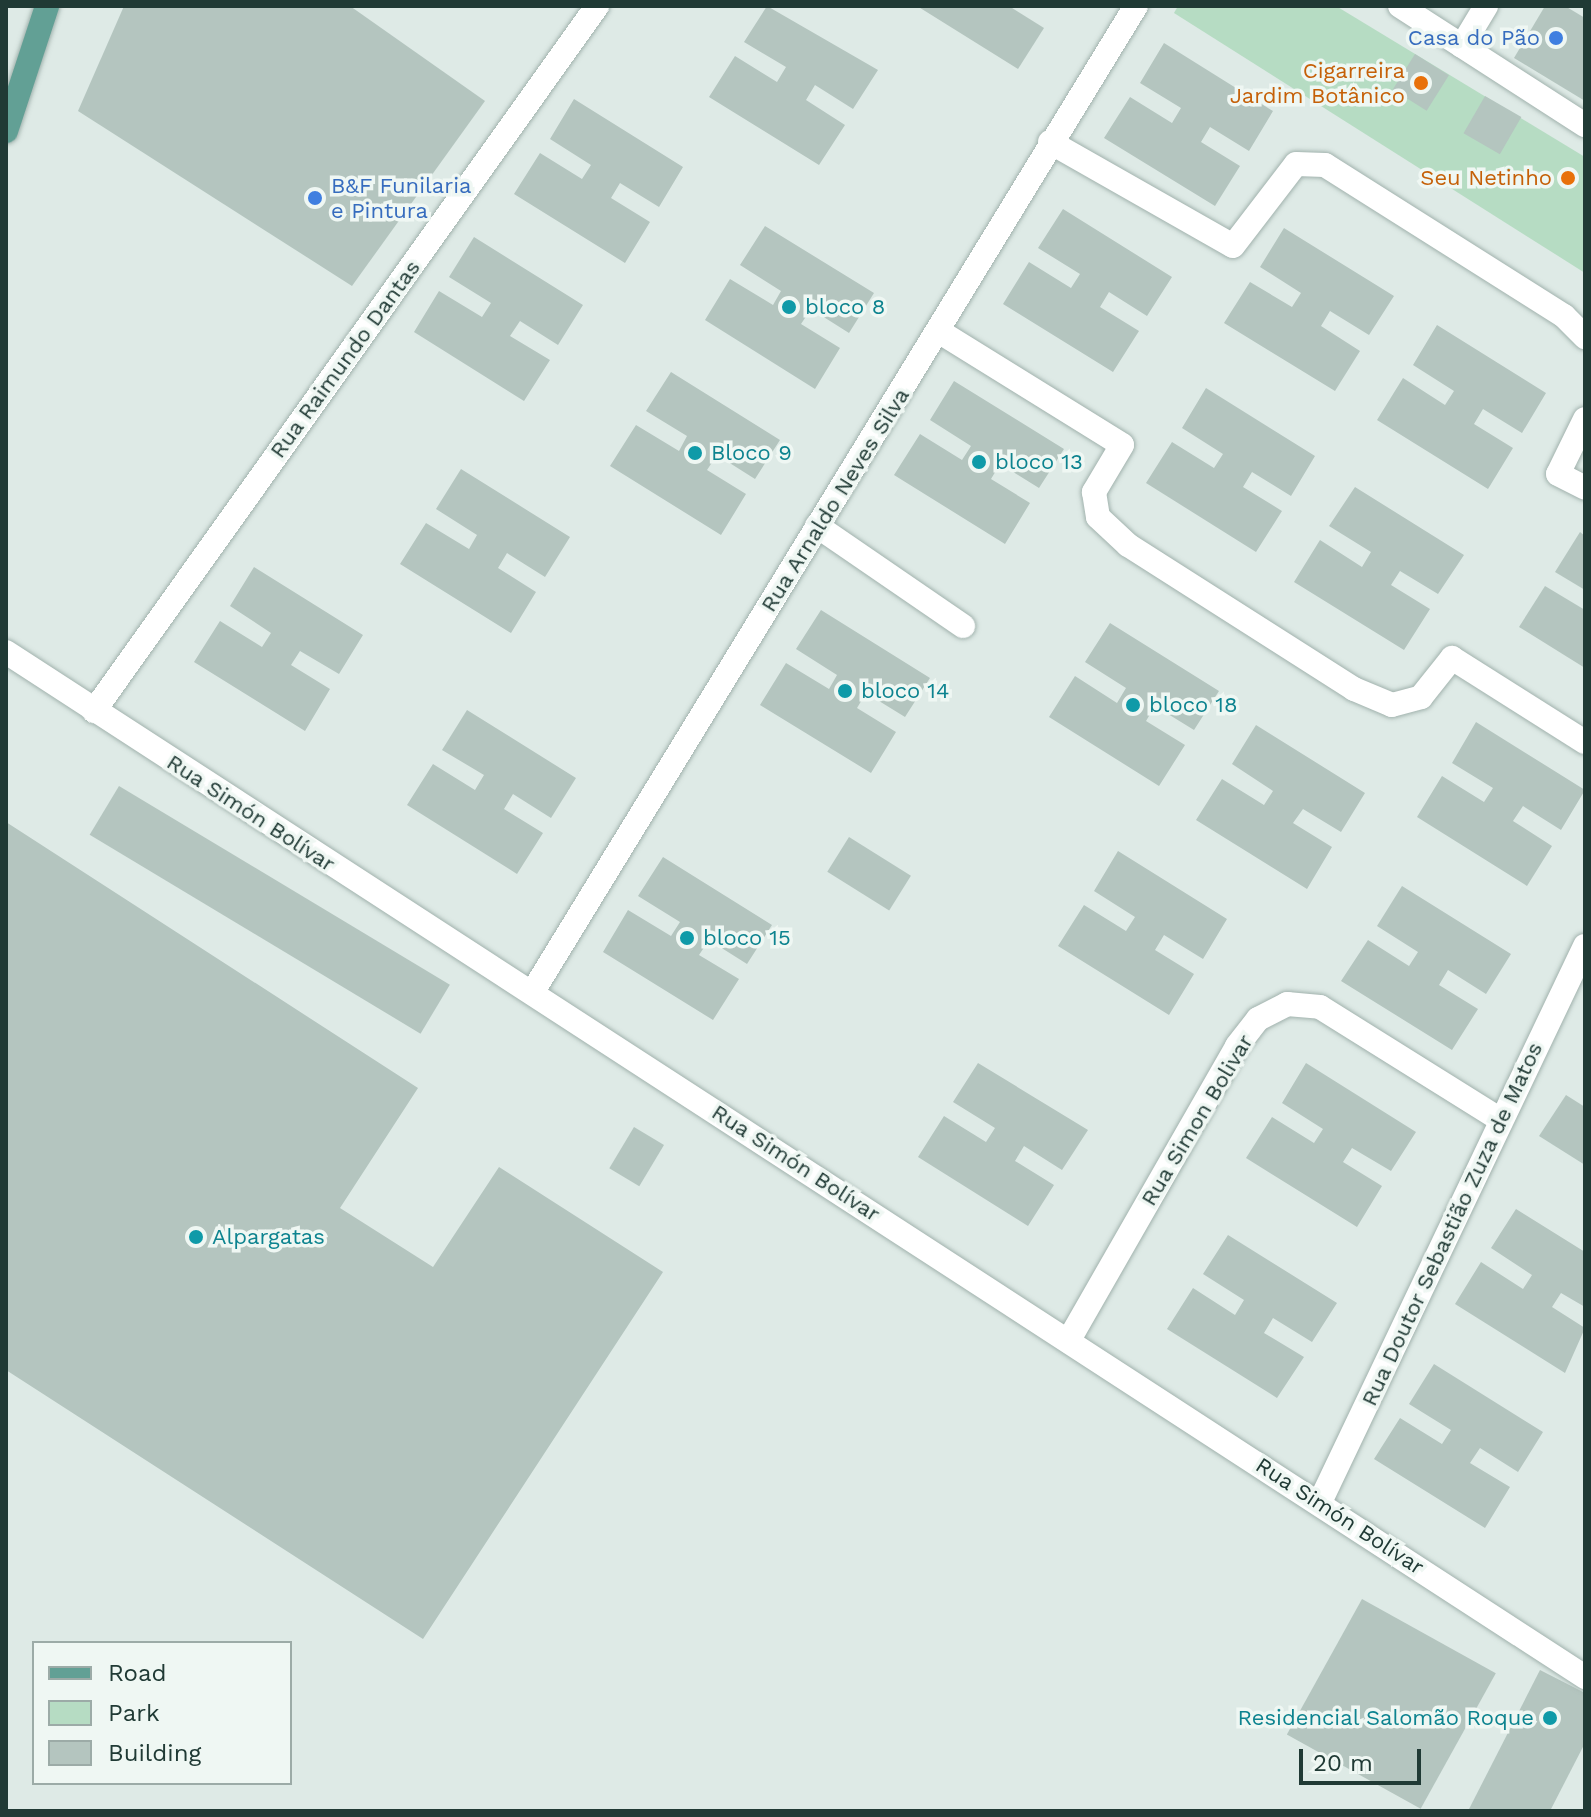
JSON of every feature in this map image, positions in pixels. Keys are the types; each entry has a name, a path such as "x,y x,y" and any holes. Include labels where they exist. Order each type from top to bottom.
{"main road":[{"path":"6,86 46,8"},
{"path":"6,131 46,8"}],"street":[{"name":"Rua Raimundo Dantas","path":"94,711 597,6"},
{"name":"Rua Arnaldo Neves Silva","path":"532,993 817,526 940,332 1050,142 1136,6"},
{"path":"1400,6 1585,125"},
{"path":"1462,46 1486,6"},
{"path":"1050,142 1233,246 1296,164 1325,165 1564,316 1585,337"},
{"path":"940,332 1122,445 1094,492 1098,517 1128,545 1341,681 1392,705 1421,697 1452,658 1585,742"},
{"path":"1585,419 1558,474 1585,488"},
{"path":"817,526 963,626"},
{"name":"Rua Simón Bolívar","path":"6,652 1070,1338 1585,1677"},
{"name":"Rua Doutor Sebastião Zuza de Matos","path":"1320,1502 1585,946"},
{"name":"Rua Simon Bolivar","path":"1070,1338 1237,1046 1258,1019 1287,1004 1320,1007 1501,1120"}],"green space":[{"path":"1178,6 1336,6 1585,157 1585,273 1174,13"}],"building":[{"name":"B&F Funilaria e Pintura","path":"124,6 350,6 485,101 352,286 78,111"},
{"path":"767,6 878,70 853,109 815,85 806,100 845,125 819,165 709,97 735,56 777,82 786,67 744,42"},
{"path":"917,6 1009,6 1044,28 1018,69"},
{"name":"Casa do Pão","path":"1545,6 1565,6 1585,18 1585,101 1514,58"},
{"path":"1164,43 1273,111 1249,151 1210,127 1201,142 1240,166 1215,206 1104,138 1130,97 1172,123 1181,108 1140,83"},
{"name":"Cigarreira Jardim Botânico","path":"1415,54 1449,75 1427,111 1393,90"},
{"path":"1485,96 1521,117 1500,154 1464,133"},
{"path":"574,99 683,167 659,207 620,183 611,198 650,222 625,263 514,194 540,153 582,179 591,165 550,139"},
{"path":"1063,209 1172,277 1147,316 1109,292 1100,307 1139,331 1113,372 1003,304 1029,262 1071,288 1080,274 1038,248"},
{"name":"bloco 8","path":"765,226 874,293 849,333 811,309 801,324 840,348 815,389 705,320 730,279 773,305 781,291 740,265"},
{"path":"1284,228 1394,296 1369,335 1330,311 1321,326 1360,351 1335,391 1224,323 1250,282 1292,307 1301,293 1260,267"},
{"path":"474,237 583,305 558,345 520,321 510,336 550,360 524,401 414,332 439,291 482,317 491,303 449,277"},
{"path":"1437,325 1546,393 1522,433 1483,409 1474,424 1513,448 1488,489 1377,420 1403,378 1445,405 1454,391 1413,365"},
{"name":"Bloco 9","path":"671,372 780,440 755,479 717,455 707,470 746,494 721,535 610,466 636,425 679,451 687,436 646,411"},
{"name":"bloco 13","path":"954,381 1064,449 1039,488 1000,464 991,479 1030,503 1005,544 894,475 920,434 962,460 971,446 930,420"},
{"path":"1206,388 1315,456 1291,496 1252,472 1243,487 1282,511 1256,552 1146,483 1172,442 1214,468 1223,454 1182,428"},
{"path":"461,469 570,537 545,577 507,553 498,568 536,592 511,633 400,564 426,523 469,549 477,535 436,509"},
{"path":"1355,487 1464,555 1438,594 1400,571 1391,585 1430,609 1404,650 1294,582 1320,540 1362,567 1371,552 1329,526"},
{"path":"1580,532 1585,536 1585,590 1555,572"},
{"path":"254,567 363,635 339,674 300,651 291,665 330,689 305,731 194,662 220,621 262,647 271,633 230,606"},
{"path":"1545,586 1585,610 1585,668 1519,627"},
{"name":"bloco 14","path":"821,610 930,678 905,717 866,693 857,708 896,732 871,773 760,705 786,663 829,689 837,675 796,649"},
{"name":"bloco 18","path":"1110,623 1219,691 1194,730 1155,706 1146,721 1185,745 1159,786 1049,717 1075,676 1117,703 1126,688 1085,662"},
{"path":"467,710 576,778 551,818 513,794 504,809 543,833 517,874 407,805 433,764 475,790 484,775 442,750"},
{"path":"1476,722 1585,790 1561,830 1523,806 1513,821 1552,846 1527,886 1417,817 1442,776 1484,802 1493,788 1452,763"},
{"path":"1256,725 1365,793 1341,832 1303,809 1293,823 1332,847 1307,889 1196,820 1222,779 1264,805 1273,791 1232,764"},
{"path":"119,786 450,985 421,1034 90,835"},
{"name":"Alpargatas","path":"6,822 418,1088 340,1208 433,1267 499,1167 663,1272 423,1639 6,1370"},
{"path":"849,837 911,876 889,910 827,872"},
{"path":"1118,851 1227,919 1203,959 1164,935 1155,950 1194,974 1169,1015 1058,946 1084,905 1126,931 1135,917 1094,891"},
{"name":"bloco 15","path":"663,857 772,925 747,964 709,940 699,955 739,979 713,1020 603,952 628,910 671,936 680,922 638,896"},
{"path":"1402,886 1511,954 1486,994 1448,970 1439,985 1478,1009 1452,1050 1341,981 1368,940 1409,966 1418,952 1377,926"},
{"path":"978,1063 1088,1130 1062,1170 1024,1146 1015,1161 1054,1185 1028,1226 918,1157 944,1116 986,1142 995,1128 953,1102"},
{"path":"1306,1063 1416,1132 1391,1171 1352,1148 1343,1162 1382,1186 1357,1227 1246,1158 1272,1117 1314,1143 1323,1129 1282,1103"},
{"path":"1566,1095 1585,1107 1585,1165 1539,1136"},
{"path":"634,1127 664,1145 639,1186 609,1168"},
{"path":"1516,1209 1585,1252 1585,1307 1561,1293 1552,1307 1585,1328 1565,1373 1455,1304 1481,1262 1523,1289 1532,1275 1491,1248"},
{"path":"1228,1235 1337,1303 1312,1342 1273,1318 1264,1333 1304,1357 1277,1398 1167,1329 1193,1288 1235,1315 1244,1300 1203,1274"},
{"path":"1434,1364 1543,1432 1518,1472 1480,1448 1470,1463 1510,1487 1485,1528 1374,1459 1400,1418 1442,1444 1451,1430 1409,1404"},
{"path":"1362,1599 1496,1673 1421,1809 1287,1735"},
{"name":"Residencial Salomão Roque","path":"1540,1670 1585,1693 1585,1743 1550,1811 1468,1811"}],"place":[{"name":"Casa do Pão","path":"1556,38"},
{"name":"Cigarreira Jardim Botânico","path":"1421,83"},
{"name":"Seu Netinho","path":"1568,178"},
{"name":"B&F Funilaria e Pintura","path":"315,198"},
{"name":"bloco 8","path":"789,307"},
{"name":"Bloco 9","path":"695,453"},
{"name":"bloco 13","path":"979,462"},
{"name":"bloco 14","path":"845,691"},
{"name":"bloco 18","path":"1133,705"},
{"name":"bloco 15","path":"687,938"},
{"name":"Alpargatas","path":"196,1237"},
{"name":"Residencial Salomão Roque","path":"1550,1718"}]}
